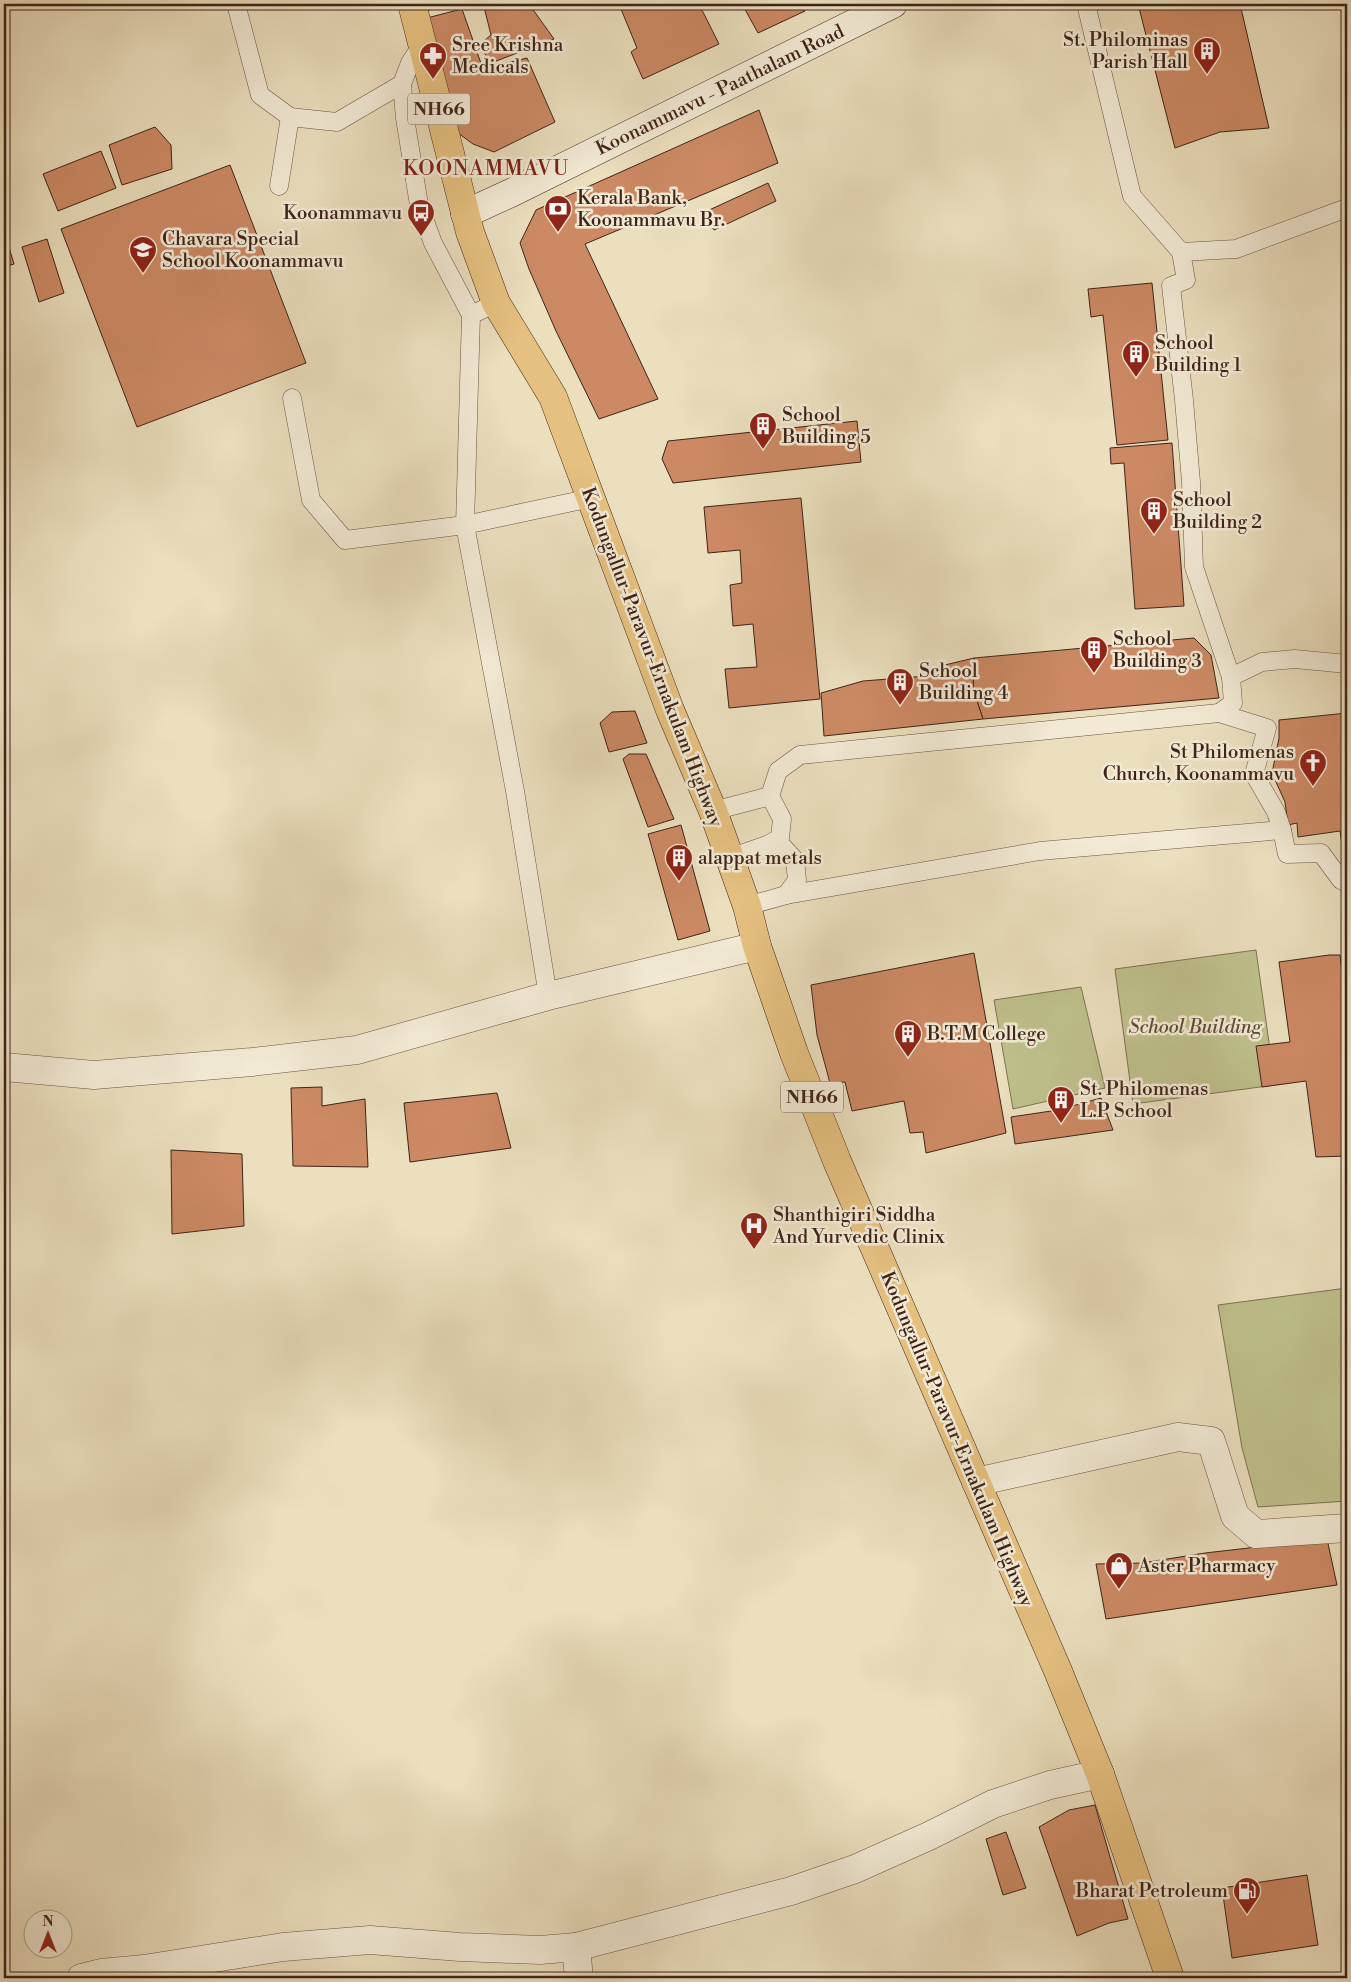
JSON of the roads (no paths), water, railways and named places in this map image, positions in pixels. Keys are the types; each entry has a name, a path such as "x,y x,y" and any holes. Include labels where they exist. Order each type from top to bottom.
{"highway":[{"name":"Kodungallur-Paravur-Ernakulam Highway","path":"412,4 470,232 496,303 553,397 670,710 713,811 747,906 757,946 794,1053 837,1160 1058,1671 1100,1774 1170,1978"}],"street":[{"name":"Koonammavu - Paathalam Road","path":"465,214 893,4"},
{"path":"4,1067 94,1075 252,1062 357,1050 548,996 757,946"},
{"path":"976,1482 1178,1437 1211,1441 1235,1516 1256,1534 1347,1528"},
{"path":"81,1978 101,1973 144,1969 283,1947 370,1940 460,1947 531,1949 576,1947 791,1891 855,1869 929,1836 993,1804 1050,1785 1100,1774"},
{"path":"576,1947 579,1978"}],"lane":[{"path":"236,4 260,95 290,117 336,122 402,84"},
{"path":"1086,4 1132,196 1181,252 1186,280 1171,286 1191,482 1194,567 1231,677 1233,703 1219,713"},
{"path":"423,43 410,63 402,84 405,118 419,205 433,243 470,315 465,525 515,791 548,996"},
{"path":"279,186 290,117"},
{"path":"1181,252 1236,249 1347,208"},
{"path":"470,315 496,303"},
{"path":"292,398 311,500 345,540 465,525 591,498"},
{"path":"1231,677 1262,662 1295,658 1347,664"},
{"path":"729,858 767,845 780,838 782,818 770,796 778,771 800,755 1219,713 1267,728 1254,774 1276,812 1287,854 1321,853 1341,880 1347,883"},
{"path":"713,811 770,796"},
{"path":"747,906 786,895 1040,852 1282,830"},
{"path":"767,845 783,847 794,860 797,880 786,895"}],"place":[{"name":"St. Philominas Parish Hall","path":"1207,75"},
{"name":"Sree Krishna Medicals","path":"433,80"},
{"name":"Kerala Bank, Koonammavu Br.","path":"558,233"},
{"name":"Koonammavu","path":"421,237"},
{"name":"Chavara Special School Koonammavu","path":"143,274"},
{"name":"School Building 1","path":"1136,378"},
{"name":"School Building 5","path":"763,450"},
{"name":"School Building 2","path":"1154,535"},
{"name":"School Building 3","path":"1094,674"},
{"name":"School Building 4","path":"900,706"},
{"name":"St Philomenas Church, Koonammavu","path":"1313,787"},
{"name":"alappat metals","path":"679,882"},
{"name":"B.T.M College","path":"908,1058"},
{"name":"St. Philomenas L.P School","path":"1061,1124"},
{"name":"Shanthigiri Siddha And Yurvedic Clinix","path":"754,1250"},
{"name":"Aster Pharmacy","path":"1119,1590"},
{"name":"Bharat Petroleum","path":"1247,1915"}],"district":[{"name":"KOONAMMAVU","path":"486,169"}],"park label":[{"name":"School Building","path":"1195,1027"}]}
